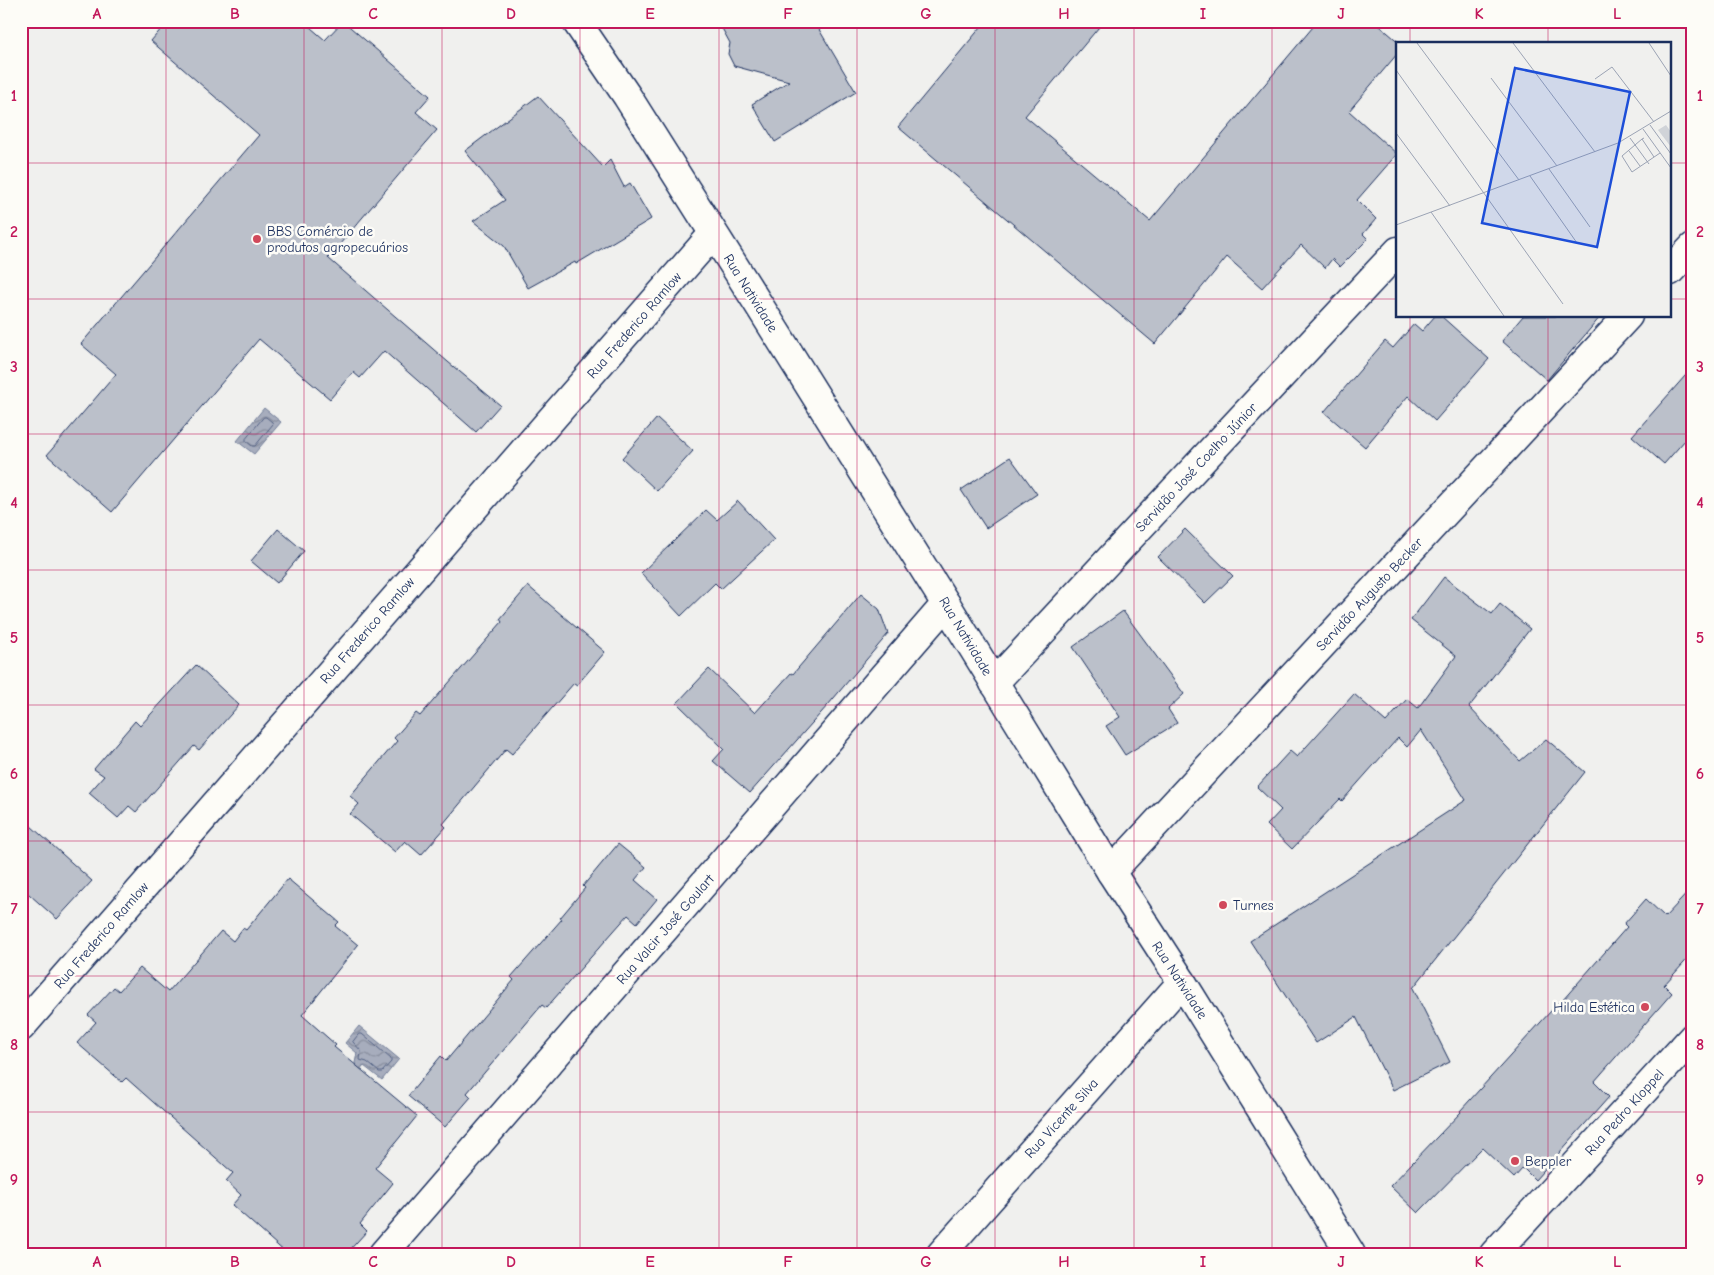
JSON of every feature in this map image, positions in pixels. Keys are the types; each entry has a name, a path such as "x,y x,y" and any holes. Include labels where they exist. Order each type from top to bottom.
{"street":[{"name":"Rua Natividade","path":"576,21 627,96 1351,1254"},
{"name":"Rua Frederico Ramlow","path":"21,1026 713,234"},
{"path":"1672,269 1693,247"},
{"name":"Servidão José Coelho Júnior","path":"994,683 1396,253"},
{"name":"Servidão Augusto Becker","path":"1111,872 1626,318"},
{"name":"Rua Valcir José Goulart","path":"383,1254 946,604"},
{"name":"Rua Vicente Silva","path":"941,1254 1182,982"},
{"name":"Rua Pedro Kloppel","path":"1494,1254 1693,1037"}],"water":[{"path":"264,408 281,422 254,454 237,441"},
{"path":"359,1026 399,1059 382,1080 364,1066 358,1073 355,1063 357,1053 345,1043"}],"building":[{"name":"BBS Comércio de produtos agropecuários","path":"168,21 303,21 325,40 343,21 430,96 416,112 437,130 328,258 500,405 476,432 384,351 360,378 353,372 330,399 259,339 112,512 47,455 116,374 81,344 259,135 151,41"},
{"path":"718,21 814,21 856,92 775,142 752,104 789,81 734,66 728,54 730,43"},
{"path":"986,21 1104,21 1025,116 1150,221 1318,21 1374,21 1399,42 1396,42 1396,55 1349,111 1396,153 1357,200 1376,219 1363,234 1368,239 1340,267 1332,259 1325,268 1301,245 1262,288 1227,257 1155,344 898,127"},
{"path":"538,96 603,167 610,160 624,187 630,183 651,219 576,264 575,262 528,288 504,246 473,221 505,200 465,151"},
{"path":"1433,318 1443,318 1489,359 1435,421 1408,396 1365,447 1324,412 1385,341 1393,348 1414,324 1422,331"},
{"path":"1521,318 1599,318 1547,380 1502,341"},
{"path":"1693,367 1693,431 1664,464 1632,436"},
{"path":"657,418 693,451 657,491 622,458"},
{"path":"1010,457 1037,494 986,528 961,490"},
{"path":"738,501 774,540 721,589 715,583 681,616 641,573 706,510 717,520"},
{"path":"278,529 304,551 277,583 251,561"},
{"path":"1185,529 1233,576 1205,603 1158,557"},
{"path":"1444,577 1492,614 1500,604 1530,629 1469,707 1520,761 1546,739 1585,772 1413,988 1450,1062 1393,1090 1356,1017 1316,1043 1250,941 1466,800 1421,730 1407,747 1398,738 1342,801 1340,799 1292,849 1267,825 1281,810 1257,787 1290,751 1297,757 1354,694 1386,722 1407,699 1418,708 1456,656 1411,620"},
{"path":"528,586 605,652 577,685 574,683 512,754 506,749 443,824 446,827 421,855 405,841 395,852 350,814 359,804 350,796 397,741 394,738 416,713 420,716 502,622 500,619"},
{"path":"861,594 879,609 888,634 750,793 713,761 724,749 677,703 709,669 755,713 791,673 793,674"},
{"path":"1123,611 1184,694 1168,709 1177,723 1125,755 1106,726 1120,717 1073,647"},
{"path":"196,665 239,705 199,750 194,746 136,812 129,806 118,818 89,793 104,776 94,769 135,721 140,726"},
{"path":"21,817 92,881 57,919 21,887"},
{"path":"618,844 646,867 635,880 657,899 637,923 628,915 546,1008 542,1005 467,1093 471,1097 445,1127 408,1096 441,1056 446,1061 514,980 511,977 562,919 560,918 585,888 583,886"},
{"path":"288,879 339,922 335,926 358,945 302,1015 336,1045 334,1047 417,1116 375,1168 393,1183 360,1224 367,1231 346,1254 287,1254 232,1205 241,1195 226,1181 233,1173 126,1078 122,1082 77,1043 96,1022 88,1015 114,987 119,991 140,968 168,992 221,931 233,941 243,928 246,930"},
{"path":"1693,887 1693,953 1664,985 1672,993 1594,1082 1609,1097 1535,1180 1523,1168 1514,1178 1482,1148 1418,1213 1390,1186 1461,1112 1562,1001 1627,927 1624,924 1646,899 1665,917"}],"place":[{"name":"BBS Comércio de produtos agropecuários","path":"257,239"},
{"name":"Turnes","path":"1223,905"},
{"name":"Hilda Estética","path":"1645,1007"},
{"name":"Beppler","path":"1515,1161"}]}
